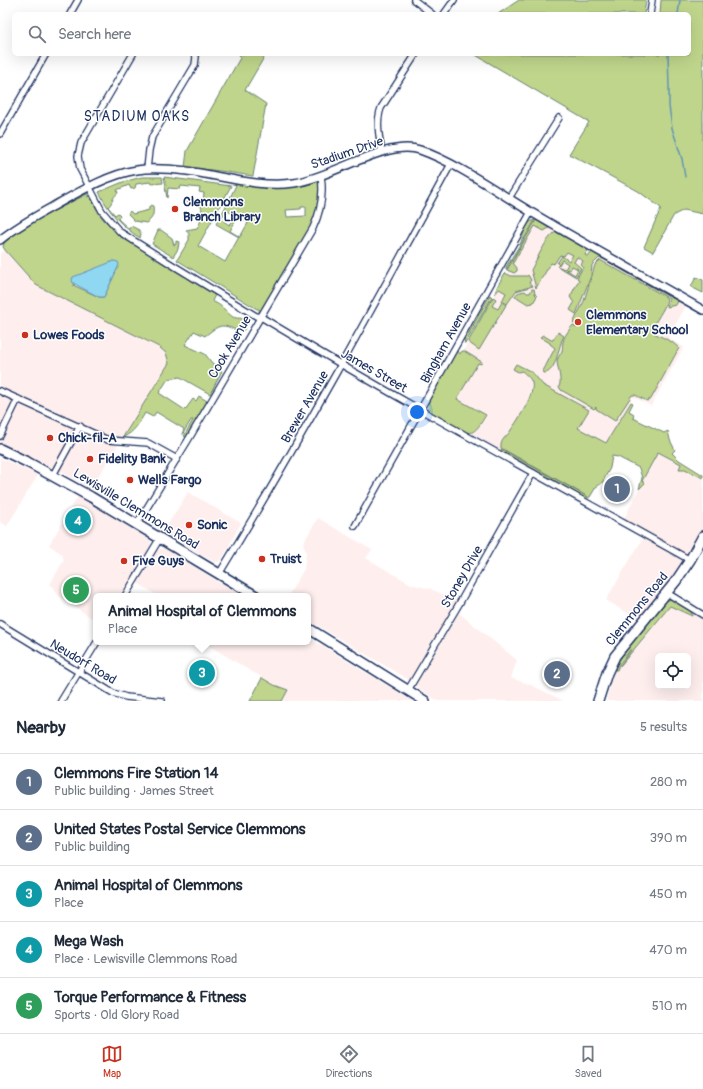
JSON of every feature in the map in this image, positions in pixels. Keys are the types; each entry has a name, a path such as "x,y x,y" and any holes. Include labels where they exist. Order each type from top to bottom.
{"main road":[{"name":"Lewisville Clemmons Road","path":"0,449 53,475 251,593"},
{"name":"Clemmons Road","path":"598,701 607,673 615,656 667,593 690,560 703,536"},
{"path":"311,630 425,701"}],"street":[{"path":"71,12 78,0"},
{"path":"414,0 429,12"},
{"path":"445,12 454,0"},
{"path":"650,12 652,0"},
{"path":"0,134 45,56"},
{"name":"James Street","path":"132,56 78,150 78,162 90,188 104,214 123,234 256,316 262,316 341,365 420,411 690,560"},
{"path":"147,169 152,137 195,65 196,56"},
{"path":"382,152 378,130 381,108 415,56"},
{"path":"509,198 559,118"},
{"name":"Stadium Drive","path":"0,240 9,232 24,223 90,188 123,173 147,169 188,171 268,183 294,183 321,176 382,152 403,148 414,149 451,164 531,212 703,310"},
{"name":"Brewer Avenue","path":"219,574 256,514 341,365 451,164"},
{"name":"Cook Avenue","path":"137,524 313,228 322,205 323,191 321,176"},
{"name":"Bingham Avenue","path":"355,526 531,212"},
{"path":"0,391 113,441 148,443 176,459"},
{"path":"0,436 18,399"},
{"path":"53,475 80,426"},
{"name":"Stoney Drive","path":"408,690 453,615 533,473"},
{"path":"127,593 160,538"},
{"path":"667,593 703,615"},
{"name":"Neudorf Road","path":"0,624 113,693 126,697 162,701"},
{"path":"61,701 95,645"}],"shaded area":[{"name":"Clemmons Elementary School","path":"536,221 686,306 668,338 684,347 651,406 633,397 606,443 578,428 588,411 543,385 505,453 469,432 454,401 462,353"},
{"path":"5,250 36,285 159,347 166,353 169,363 91,488 62,472 0,443 0,254"},
{"path":"658,450 703,476 703,528 691,551 669,586 640,621 606,600 643,538 621,525"},
{"path":"0,458 38,475 7,526 0,522"},
{"path":"188,492 241,523 222,559 218,562 214,562 163,532"},
{"path":"78,496 151,542 150,548 123,593 93,593 93,619 59,596 50,584 64,560 62,554 49,545"},
{"path":"318,518 372,550 366,558 411,584 431,589 458,601 409,680 311,622 311,593 290,593 304,569 306,552 303,543"},
{"path":"164,548 237,593 153,593 136,582 154,553"},
{"path":"670,598 703,617 703,701 606,701 615,666 623,653"},
{"path":"459,613 517,660 511,678 529,684 564,701 438,701 418,688 416,684 417,682"},
{"path":"311,639 413,701 282,701 288,690 274,685 208,645 311,645"}],"green space":[{"path":"519,0 646,0 644,12 501,12"},
{"path":"661,0 703,0 703,214 684,210 674,215 653,252 644,247 661,208 638,191 569,154 589,122 477,56 691,56 691,12 660,12"},
{"path":"240,56 265,56 245,90 266,104 253,176 185,167 187,151 240,58"},
{"path":"142,177 162,177 163,183 151,184 150,182 136,184 135,188 131,189 129,185 117,190 118,193 108,207 115,215 118,213 120,215 118,219 129,229 131,226 139,230 141,234 140,238 127,229 116,218 107,206 99,192 123,182"},
{"path":"164,177 231,186 198,246 225,262 239,237 216,224 237,183 304,184 320,181 319,206 314,221 262,310 259,312 259,309 177,260 189,240 189,234 186,230 197,228 200,223 202,211 201,206 196,203 186,201 203,203 204,193 199,192 200,188 181,186 180,189 168,188 167,198","holes":["301,207 306,207 306,216 287,217 286,210 301,209","226,210 231,213 233,211 246,219 245,221 248,223 240,237 230,231 235,222 233,221 229,225 221,219"]},
{"path":"87,194 89,195 87,197 90,196 103,219 121,236 215,295 212,301 221,306 233,317 246,318 248,323 243,331 221,326 205,336 194,331 185,345 205,354 212,363 222,371 210,394 180,377 168,379 159,393 185,410 193,399 196,401 199,396 207,401 186,437 184,436 193,420 191,420 182,435 184,429 156,412 153,417 145,413 133,430 123,437 169,363 166,353 159,347 36,285 3,247 4,243 23,227","holes":["114,261 118,267 104,297 99,297 73,285"]},
{"path":"151,205 153,206 152,216 146,223 135,221 128,214 130,211 133,214 149,210"},
{"path":"534,220 506,270 506,267 521,242 527,225"},
{"path":"536,220 549,228 544,231 535,226 513,263 517,268 517,271 514,273 507,270"},
{"path":"158,230 161,230 172,238 174,245 176,244 176,241 179,242 178,249 173,257 152,244"},
{"path":"556,232 588,250 585,255 588,257 592,252 678,301 676,305 667,307 669,299 667,296 599,258 592,265 591,276 576,314 570,310 574,303 570,297 579,280 577,278 583,267 581,265 583,261 577,257 574,262 581,268 576,277 566,271 567,270 575,275 578,269 572,266 570,270 567,269 565,271 557,266 565,269 568,264 562,260 559,265 557,263 562,256 569,261 573,255 567,252 564,256 560,255 554,264 551,263 536,288 531,270 545,243"},
{"path":"600,260 666,297 666,304 652,331 672,342 679,348 651,399 647,401 632,395 615,421 596,409 596,407 594,409 561,390 559,387 560,378 557,361 562,351 567,333 573,325 576,327 577,325 573,323 584,301 595,265"},
{"path":"505,273 511,276 528,275 531,280 529,283 533,286 516,291 507,304 502,301 506,293 499,289 495,294 497,287"},
{"path":"696,277 703,280 703,293 691,287"},
{"path":"532,289 534,289 537,296 533,303 528,304 515,296 518,293 525,291 530,293"},
{"path":"490,295 492,297 465,344 464,339"},
{"path":"493,297 496,299 492,306 498,309 502,302 506,305 479,350 468,342"},
{"path":"558,332 564,336 557,358 552,368 548,372 544,373 543,371 555,348 540,337 543,335 553,340"},
{"path":"458,351 460,354 464,351 482,362 481,364 478,363 457,399 486,415 475,431 468,433 464,433 430,413 428,410 429,400 455,353"},
{"path":"516,364 532,372 543,385 589,410 578,428 606,443 631,402 633,403 629,411 634,414 633,418 664,433 668,431 670,440 675,450 672,453 679,460 703,475 703,478 685,469 679,469 681,464 658,452 642,481 645,483 639,489 642,478 639,468 618,457 612,456 610,468 602,483 596,487 590,497 586,499 503,453 501,449 588,497 501,448 503,440 514,426 531,394 531,381 522,371 518,372 513,369"},
{"path":"671,599 691,610 692,616 670,606 620,666 630,650 617,670 615,670 615,667 627,648 666,601"},
{"path":"262,678 274,685 288,690 282,701 250,701"}],"water":[{"path":"114,261 118,262 119,265 104,297 99,297 73,283 73,277"}],"waterway":[{"path":"678,12 680,0"},
{"path":"668,56 669,106 672,128 682,159 685,177"}],"place":[{"name":"Clemmons Branch Library","path":"175,209"},
{"name":"Clemmons Elementary School","path":"578,322"},
{"name":"Lowes Foods","path":"25,335"},
{"name":"Chick-fil-A","path":"50,438"},
{"name":"Fidelity Bank","path":"90,459"},
{"name":"Wells Fargo","path":"130,480"},
{"name":"Clemmons Fire Station 14","path":"617,489"},
{"name":"Mega Wash","path":"78,521"},
{"name":"Sonic","path":"189,525"},
{"name":"Truist","path":"262,559"},
{"name":"Five Guys","path":"124,561"},
{"name":"Torque Performance & Fitness","path":"76,590"},
{"name":"Animal Hospital of Clemmons","path":"202,673"},
{"name":"United States Postal Service Clemmons","path":"557,674"}],"district":[{"name":"STADIUM OAKS","path":"137,116"}]}
